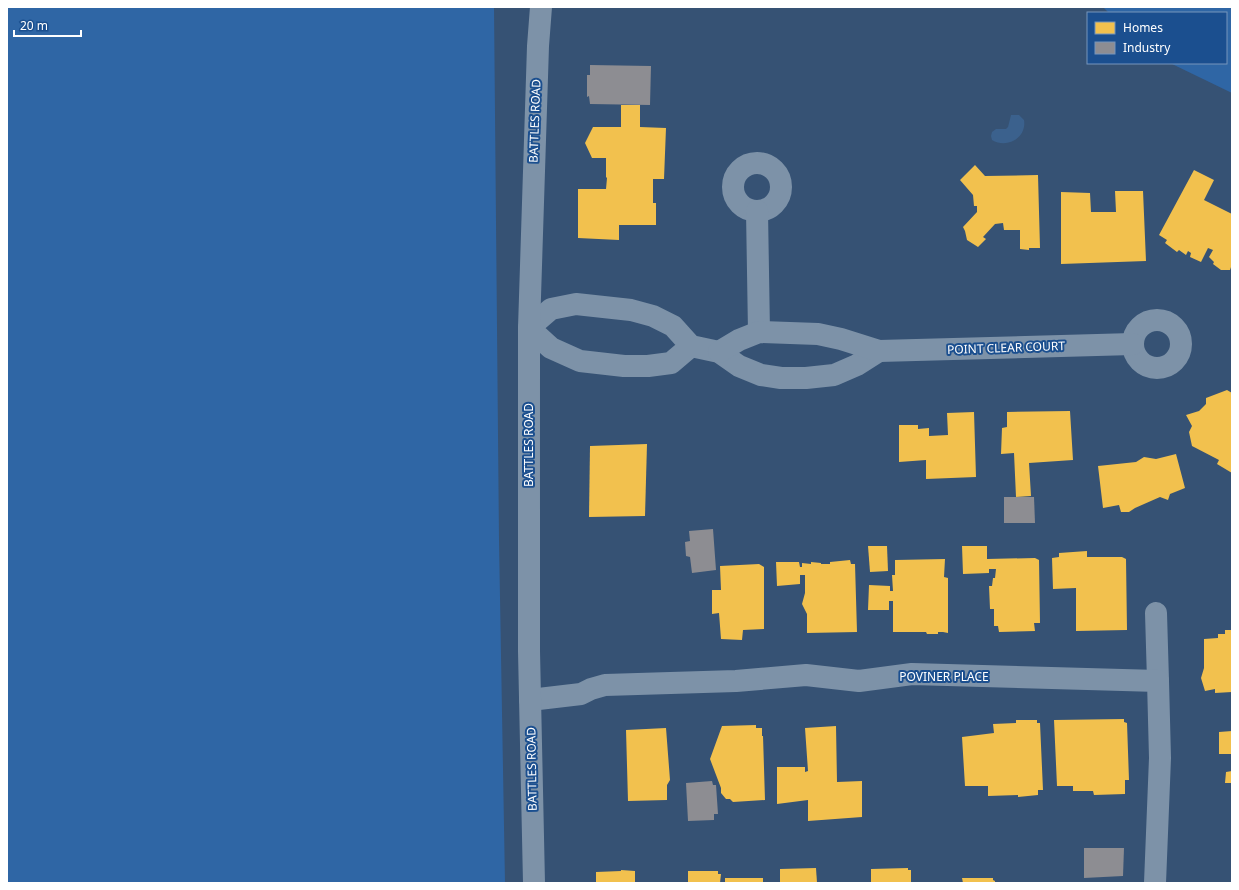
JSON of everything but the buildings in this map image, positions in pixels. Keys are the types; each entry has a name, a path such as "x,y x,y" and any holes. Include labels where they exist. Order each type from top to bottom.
{"street":[{"name":"BATTLES ROAD","path":"534,883 530,700 529,328 538,46 541,7"},
{"path":"757,211 759,332"},
{"path":"691,346 671,362 648,366 616,365 580,361 551,348 529,328 551,309 576,304 631,310 653,316 673,326 691,346 719,352 739,366 761,374 781,378 806,378 834,375 857,365 879,351"},
{"name":"POINT CLEAR COURT","path":"719,352 738,340 759,332 818,334 841,339 879,351 1133,344"},
{"path":"1155,883 1160,758 1156,613"},
{"name":"POVINER PLACE","path":"530,700 581,694 605,685 736,681 806,675 859,681 912,674 1158,681"}],"shaded area":[{"path":"7,7 494,7 499,540 505,883 7,883"},
{"path":"1103,7 1232,7 1232,93 1172,64 1227,64 1227,12 1108,12"},
{"path":"1011,115 1019,115 1024,120 1024,126 1019,137 1010,142 1004,143 992,140 992,132 996,129 1006,129 1008,127"}]}
